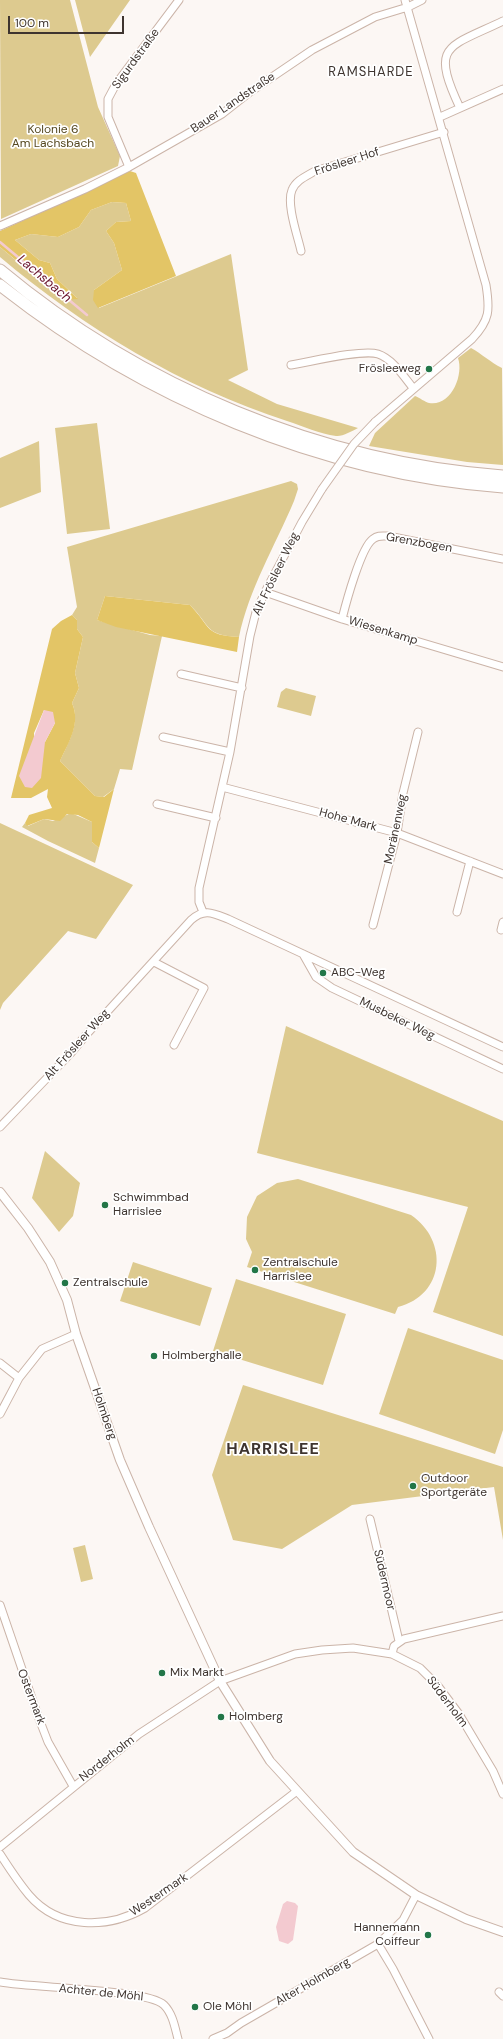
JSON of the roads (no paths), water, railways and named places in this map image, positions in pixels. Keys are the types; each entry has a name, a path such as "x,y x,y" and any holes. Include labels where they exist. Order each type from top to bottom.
{"highway":[{"path":"0,270 42,303 108,347 185,388 256,419 315,439 387,458 456,470 503,476"},
{"path":"0,285 72,338 110,361 184,400 259,432 342,458 382,468 448,480 503,487"}],"street":[{"name":"Sigurdstraße","path":"129,167 108,117 108,99 116,84 180,0"},
{"name":"Bauer Landstraße","path":"0,226 86,189 129,167 222,114 250,92 312,50 375,17 407,3 422,0"},
{"path":"290,365 365,353 379,354 391,362 413,388 482,329 490,306 486,285 440,117 407,3"},
{"path":"460,108 448,83 445,68 447,52 460,42 503,21"},
{"path":"440,117 503,89"},
{"name":"Frösleer Hof","path":"301,251 290,204 291,190 300,180 315,171 444,132"},
{"name":"Alt Frösleer Weg","path":"0,1127 56,1070 191,920 197,914 203,912 199,902 199,888 230,752 250,636 256,612 302,522 322,489 354,444 375,422 413,388"},
{"name":"Grenzbogen","path":"342,619 360,562 372,539 379,536 388,536 503,559"},
{"name":"Wiesenkamp","path":"265,592 342,619 503,667"},
{"path":"181,674 242,688"},
{"name":"Moränenweg","path":"373,925 397,833 403,793 418,732"},
{"path":"163,737 230,752"},
{"name":"Hohe Mark","path":"222,787 397,833 503,874"},
{"path":"157,804 216,818"},
{"path":"458,912 470,861"},
{"name":"Musbeker Weg","path":"203,912 209,912 222,917 303,953 503,1046"},
{"path":"501,930 503,922"},
{"name":"Musbeker Weg","path":"303,953 316,977 332,988 503,1070"},
{"path":"154,962 204,988 174,1045"},
{"name":"Holmberg","path":"0,1192 28,1228 50,1262 67,1300 76,1334 120,1460 202,1646 220,1681 270,1761 353,1852 416,1895 466,1920 503,1932"},
{"path":"0,1414 19,1378 42,1349 76,1334"},
{"path":"0,1363 19,1378"},
{"name":"Südermoor","path":"370,1520 399,1641"},
{"name":"Ostermark","path":"0,1605 48,1742 73,1786"},
{"path":"392,1654 394,1646 399,1641 503,1616"},
{"name":"Süderholm","path":"220,1681 265,1663 311,1651 353,1648 392,1654 420,1668 438,1686 459,1714 493,1771 503,1794"},
{"name":"Norderholm","path":"0,1847 73,1786 139,1734 220,1681"},
{"name":"Westermark","path":"0,1854 29,1895 44,1908 56,1915 76,1921 96,1924 108,1922 132,1915 145,1908 296,1791"},
{"name":"Alter Holmberg","path":"213,2039 227,2033 241,2023 378,1944 403,1920 416,1895"},
{"path":"378,1944 393,1969 429,2039"},
{"name":"Achter de Möhl","path":"0,1982 121,1993 158,2000 165,2006 172,2017 178,2039"}],"waterway":[{"name":"Lachsbach","path":"0,242 87,315"}],"place":[{"name":"Frösleeweg","path":"429,369"},
{"name":"ABC-Weg","path":"323,973"},
{"name":"Schwimmbad Harrislee","path":"105,1205"},
{"name":"Zentralschule Harrislee","path":"255,1270"},
{"name":"Zentralschule","path":"65,1283"},
{"name":"Holmberghalle","path":"154,1356"},
{"name":"Outdoor Sportgeräte","path":"413,1486"},
{"name":"Mix Markt","path":"162,1673"},
{"name":"Holmberg","path":"221,1717"},
{"name":"Hannemann Coiffeur","path":"428,1935"},
{"name":"Ole Möhl","path":"195,2007"}],"district":[{"name":"RAMSHARDE","path":"371,73"},
{"name":"HARRISLEE","path":"273,1450"}],"park label":[{"name":"Kolonie 6 Am Lachsbach","path":"53,137"}]}
